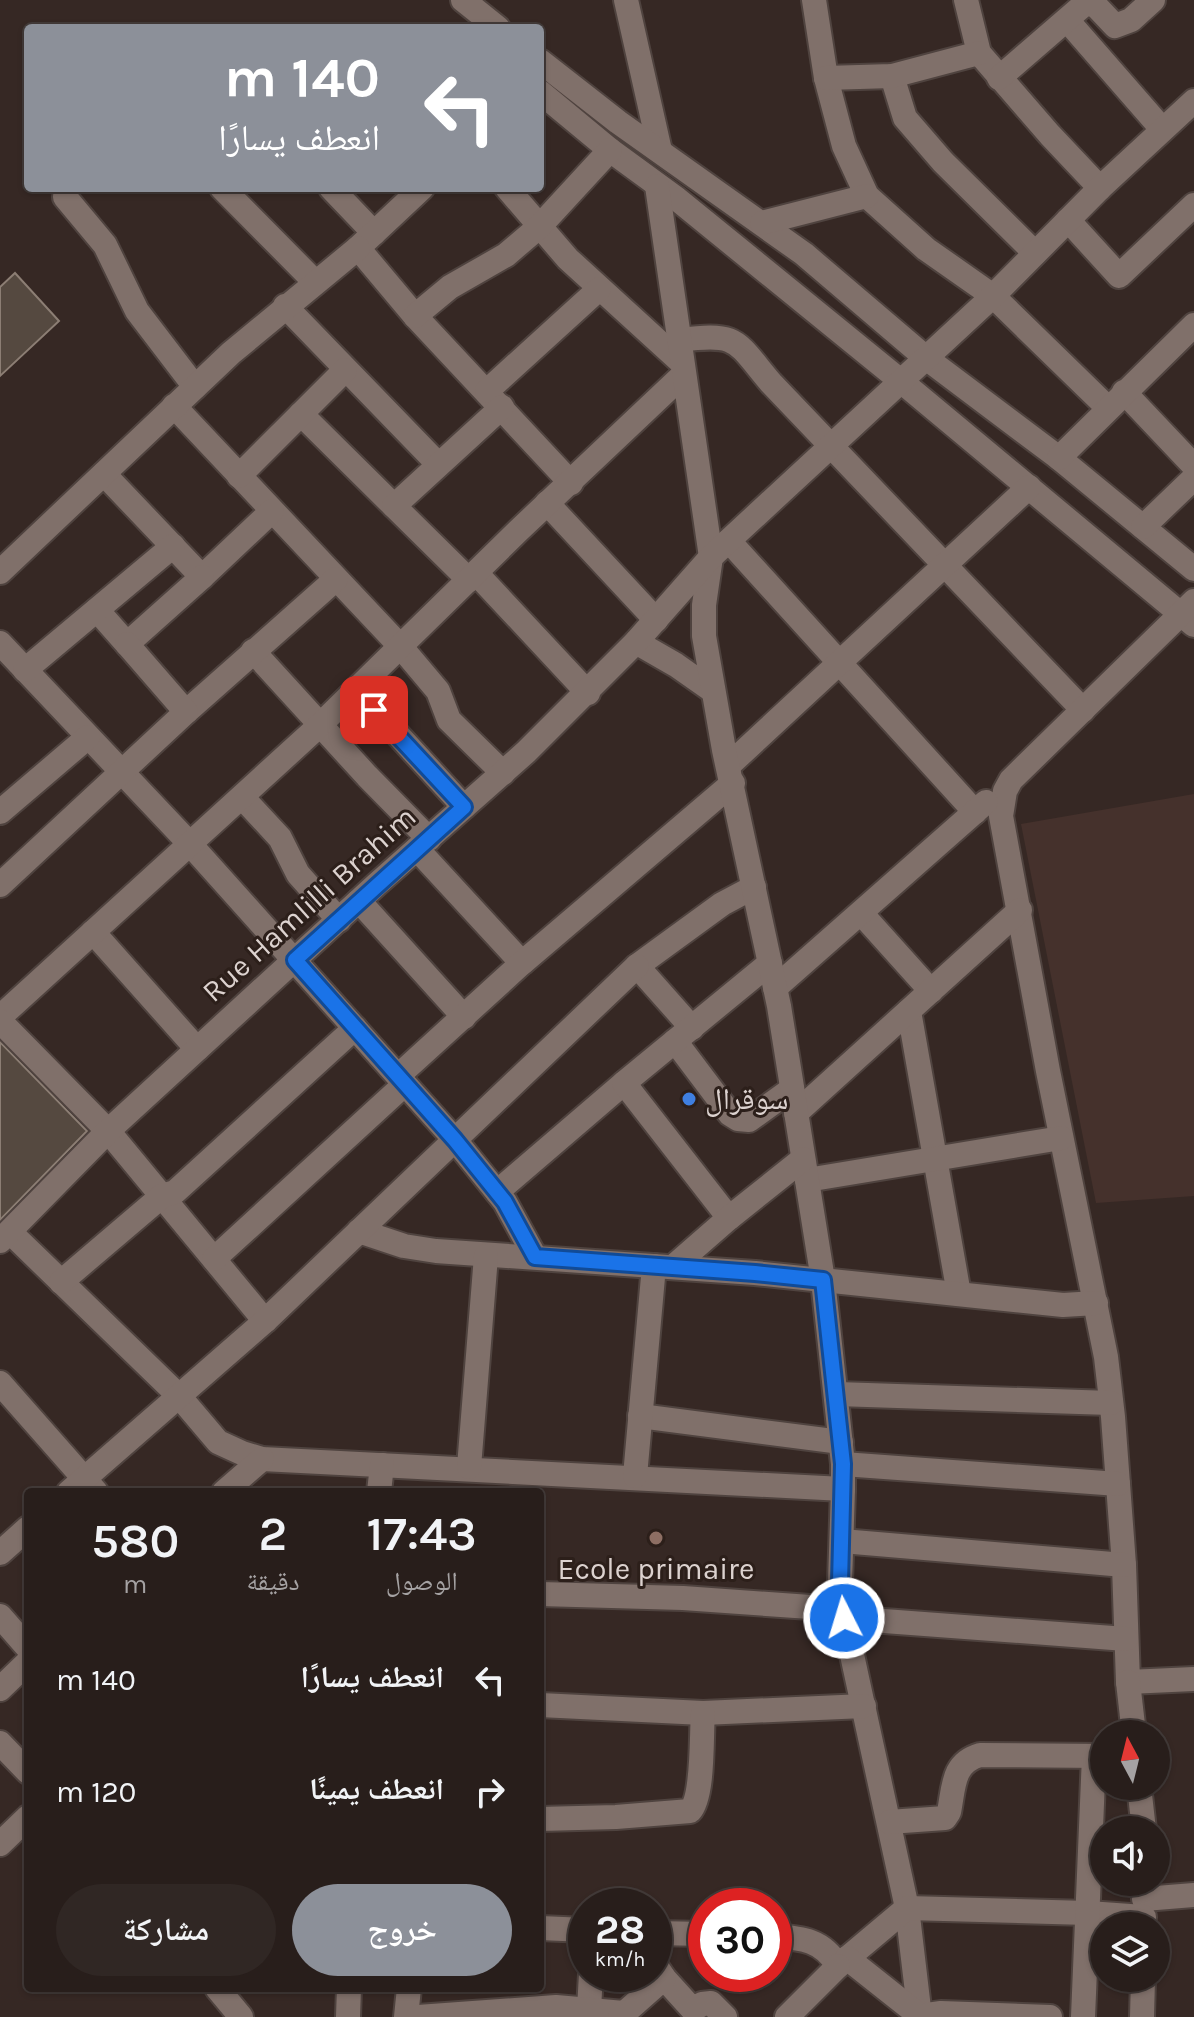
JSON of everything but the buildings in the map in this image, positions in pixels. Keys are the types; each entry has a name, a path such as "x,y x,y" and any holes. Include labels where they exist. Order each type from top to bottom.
{"street":[{"path":"461,0 481,24"},
{"path":"461,0 493,24"},
{"path":"626,0 660,151"},
{"path":"814,0 826,78 844,146 867,196 926,249 993,296 1194,466"},
{"path":"966,0 979,53 1100,188"},
{"path":"999,78 1087,2 1097,7 1115,26 1131,20 1153,0"},
{"path":"1067,20 1162,129"},
{"path":"826,78 892,76 979,53"},
{"path":"892,76 905,118 943,162 1035,253"},
{"path":"544,78 660,151 804,254 926,358 1059,458 1194,569"},
{"path":"544,78 610,150 1190,613 1011,780 775,988"},
{"name":"Rue Hamlilli Brahim","path":"5,1236 108,1131 588,693 720,549 902,382 1100,188 1193,103"},
{"path":"415,316 450,287 506,255 540,226 610,150"},
{"path":"667,193 691,174"},
{"path":"226,192 315,282"},
{"path":"334,192 415,316 571,483"},
{"path":"0,572 174,406 285,306 366,241 418,192"},
{"path":"510,192 599,289 681,359"},
{"path":"667,193 681,359 720,549 704,605 704,636 775,988 823,1280 842,1453 840,1583 844,1618 907,1908 920,2017"},
{"path":"762,223 867,196"},
{"path":"65,197 105,245 137,311 195,387"},
{"path":"1068,220 1119,276 1193,209"},
{"path":"394,506 438,464 494,399 599,289"},
{"path":"285,306 438,464"},
{"path":"1059,458 1194,325"},
{"path":"265,1321 108,1131 0,1019 320,725 571,483 681,359 721,336 737,343 831,447 1083,710"},
{"path":"239,476 345,370"},
{"path":"174,406 401,647 438,691 449,720 503,773"},
{"path":"301,414 394,506 473,576 588,693"},
{"path":"104,474 202,577"},
{"path":"1143,527 1194,478"},
{"path":"214,1259 464,1017 731,775 840,663 1029,487"},
{"path":"547,503 656,620"},
{"path":"127,644 272,511"},
{"path":"25,670 173,546"},
{"path":"720,549 840,663 975,812"},
{"path":"0,885 186,712 336,579"},
{"path":"97,610 186,712"},
{"path":"636,642 713,691"},
{"path":"0,643 190,844 455,1140 497,1192 535,1257"},
{"path":"253,651 423,844 522,963"},
{"path":"357,690 464,807"},
{"path":"0,812 88,737"},
{"path":"1011,780 1005,791 1001,816 1061,1138 1096,1303 1111,1403 1132,1720"},
{"path":"242,797 280,838 298,874 339,920"},
{"path":"2,1390 83,1487 179,1396 265,1321 637,966 722,904 754,887"},
{"path":"359,901 464,1017"},
{"path":"637,966 730,1114 749,1120 794,1101 909,1011 1020,910"},
{"path":"861,913 931,991"},
{"path":"93,932 197,1049"},
{"path":"497,1192 770,963"},
{"path":"909,1011 959,1294"},
{"path":"61,1282 162,1196 175,1192 355,1028"},
{"path":"624,1083 729,1218"},
{"path":"635,1476 640,1416 664,1266 729,1218 805,1170 933,1158 1061,1138"},
{"path":"359,1231 404,1246 486,1256 664,1266 1063,1305 1096,1303"},
{"path":"5,1236 61,1282 179,1396 218,1442 242,1453 262,1459 469,1467 521,1481 635,1476 843,1489"},
{"path":"469,1467 486,1256"},
{"path":"837,1394 1111,1403"},
{"path":"640,1416 842,1453 1118,1484"},
{"path":"229,1488 262,1459"},
{"path":"379,1488 382,1465"},
{"path":"0,1553 24,1532"},
{"path":"842,1541 1124,1565"},
{"path":"544,1594 683,1598 797,1606 826,1610 844,1618 1126,1639"},
{"path":"0,1616 24,1643"},
{"path":"0,1689 24,1666"},
{"path":"1128,1682 1194,1679"},
{"path":"544,1705 703,1713 864,1706"},
{"path":"544,1819 690,1811 695,1806 703,1713"},
{"path":"0,1743 24,1768"},
{"path":"889,1822 945,1818 959,1768 968,1758 980,1755 1090,1756"},
{"path":"1083,2017 1096,1800"},
{"path":"0,1844 24,1821"},
{"path":"787,2017 842,1962 907,1908 1088,1913 1144,1906 1194,1895"},
{"path":"544,1928 568,1929"},
{"path":"792,1937 818,1944 920,2017 941,2013 1050,2017"},
{"path":"672,1988 690,2013 708,2003 725,2017"},
{"path":"220,1992 241,2017"},
{"path":"348,2017 349,1992"},
{"path":"406,2017 409,1992"},
{"path":"589,2009 590,1992"},
{"path":"418,2017 469,2000 589,2009 622,2015 641,1992"},
{"path":"1142,2017 1143,1992"}],"shaded area":[{"path":"1194,794 1194,1196 1096,1203 1021,824"}],"place":[{"name":"سوقرال","path":"689,1099"},
{"name":"Ecole primaire","path":"656,1538"}],"route":[{"path":"374,710 464,807 295,960 455,1140 505,1202 535,1257 823,1280 843,1464 840,1583 844,1618"}]}
